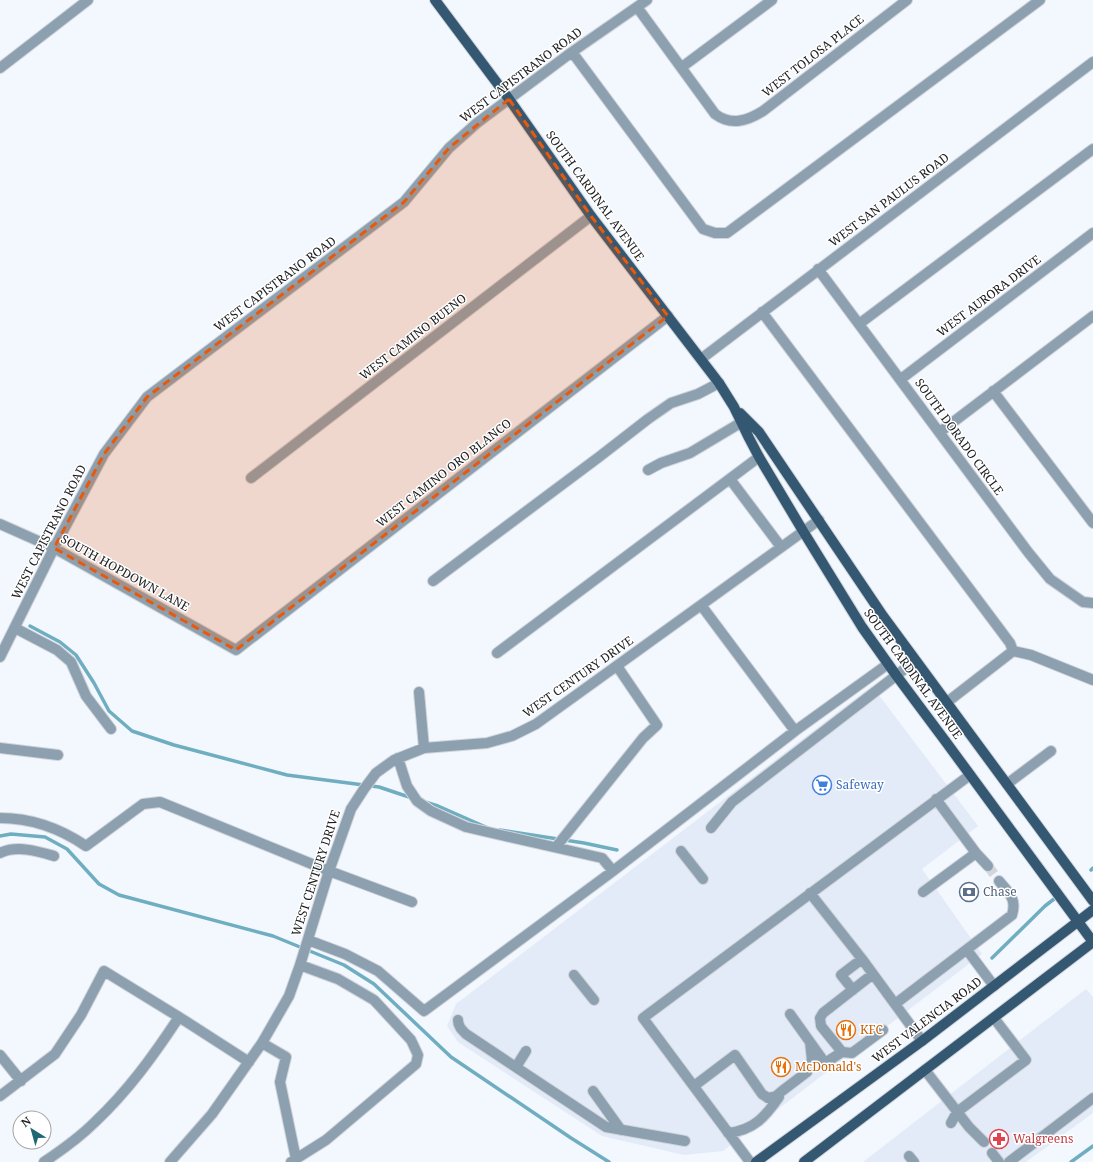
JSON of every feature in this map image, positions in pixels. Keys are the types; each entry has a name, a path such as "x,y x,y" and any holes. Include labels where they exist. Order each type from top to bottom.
{"main road":[{"name":"SOUTH CARDINAL AVENUE","path":"435,0 509,99 591,216 719,383 734,407 759,457 850,609 896,675 1093,942"},
{"name":"SOUTH CARDINAL AVENUE","path":"734,407 758,432 915,661 1093,901"},
{"name":"WEST VALENCIA ROAD","path":"756,1162 922,1041 1093,910"},
{"path":"804,1162 1093,942"}],"street":[{"path":"0,68 88,0"},
{"name":"WEST CAPISTRANO ROAD","path":"0,657 54,548 104,454 146,397 404,202 450,148 477,123 572,52 647,0"},
{"path":"637,7 682,67 772,0"},
{"name":"WEST TOLOSA PLACE","path":"682,67 715,114 720,118 736,122 745,120 762,111 907,0"},
{"path":"572,52 703,229 715,233 727,233 1040,0"},
{"name":"WEST SAN PAULUS ROAD","path":"701,359 1093,62"},
{"path":"859,324 1093,149"},
{"name":"WEST CAMINO BUENO","path":"251,478 591,216"},
{"name":"WEST AURORA DRIVE","path":"901,379 1093,233"},
{"name":"SOUTH DORADO CIRCLE","path":"818,269 1028,552 1050,579 1083,602 1093,603"},
{"path":"762,312 1010,643 1013,650"},
{"name":"WEST CAMINO ORO BLANCO","path":"236,650 668,316"},
{"path":"940,432 1093,316"},
{"path":"433,581 671,403 698,394 719,383"},
{"path":"993,391 1093,523"},
{"path":"648,470 661,463 690,453 742,422"},
{"path":"497,653 759,457"},
{"path":"730,479 781,547"},
{"name":"WEST CENTURY DRIVE","path":"170,1162 212,1114 262,1043 289,996 329,871 351,809 376,773 398,758 424,748 487,743 512,736 536,724 819,520"},
{"name":"SOUTH HOPDOWN LANE","path":"0,524 54,548 236,650"},
{"path":"701,605 795,731"},
{"path":"15,628 57,650 71,662 86,696 111,729"},
{"path":"1013,650 1031,655 1093,680"},
{"path":"946,702 1013,650"},
{"path":"711,828 732,802 915,661"},
{"path":"308,940 345,954 378,971 424,1011 612,871 795,731 888,664"},
{"path":"556,847 643,738 657,725 617,666"},
{"path":"419,692 424,748"},
{"path":"0,748 58,755"},
{"path":"1007,784 1051,751"},
{"path":"398,758 407,786 417,801 431,811 466,827 602,858 612,871"},
{"path":"750,1162 643,1018 970,775"},
{"path":"936,799 988,866"},
{"path":"0,818 28,820 75,838 86,846 143,804 160,802 329,871 412,902"},
{"path":"0,853 5,850 30,850 54,856"},
{"path":"681,851 703,879"},
{"path":"923,892 976,852"},
{"path":"895,1004 1012,915 1014,907 1013,898 999,881"},
{"path":"810,893 862,959 922,1041"},
{"path":"967,950 994,986"},
{"path":"853,990 841,975 862,959"},
{"path":"262,1043 286,1057 280,1082 293,1160 326,1140 416,1064 418,1055 411,1040 374,1000 338,978 300,965"},
{"path":"0,1096 55,1054 81,1015 104,971 249,1062"},
{"path":"873,974 823,1013 820,1018 821,1026 842,1052 852,1054 883,1030"},
{"path":"574,975 594,1000"},
{"path":"790,1014 825,1063 842,1052"},
{"path":"44,1162 70,1144 94,1123 124,1092 153,1056 179,1017"},
{"path":"951,1123 957,1112 1026,1060 994,1018"},
{"path":"458,1020 460,1029 466,1034 606,1127 685,1141"},
{"path":"694,1086 735,1055 762,1094 768,1098 776,1096 807,1072 812,1060 810,1042"},
{"path":"516,1067 526,1051"},
{"path":"0,1054 21,1081"},
{"path":"925,1070 968,1127 984,1142"},
{"path":"593,1091 621,1130"},
{"path":"728,1133 741,1132 756,1123 766,1115 779,1097"},
{"path":"1009,1162 1093,1098"},
{"path":"992,1153 999,1162"}],"highlighted area":[{"path":"509,99 591,216 668,316 236,650 54,548 104,454 147,397 404,202 449,148"}],"shaded area":[{"path":"872,686 978,826 922,869 982,954 723,1151 684,1155 602,1136 458,1042 447,1026 456,1004"},
{"path":"1086,989 1093,997 1093,1113 1026,1162 863,1162"}],"waterway":[{"path":"30,626 60,642 76,655 94,683 109,711 132,731 174,745 287,775 379,787 412,798"},
{"path":"425,802 438,806 488,828"},
{"path":"500,830 584,843 617,850"},
{"path":"0,836 11,834 45,837 67,849 99,884 119,895 273,936 344,965 374,984 451,1057 609,1162"},
{"path":"992,958 1054,899"},
{"path":"1071,1162 1093,1146"}],"tunnel":[{"path":"988,866 999,881"}],"place":[{"name":"Safeway","path":"822,785"},
{"name":"Chase","path":"969,892"},
{"name":"KFC","path":"846,1030"},
{"name":"McDonald's","path":"781,1067"},
{"name":"Walgreens","path":"999,1139"}]}
